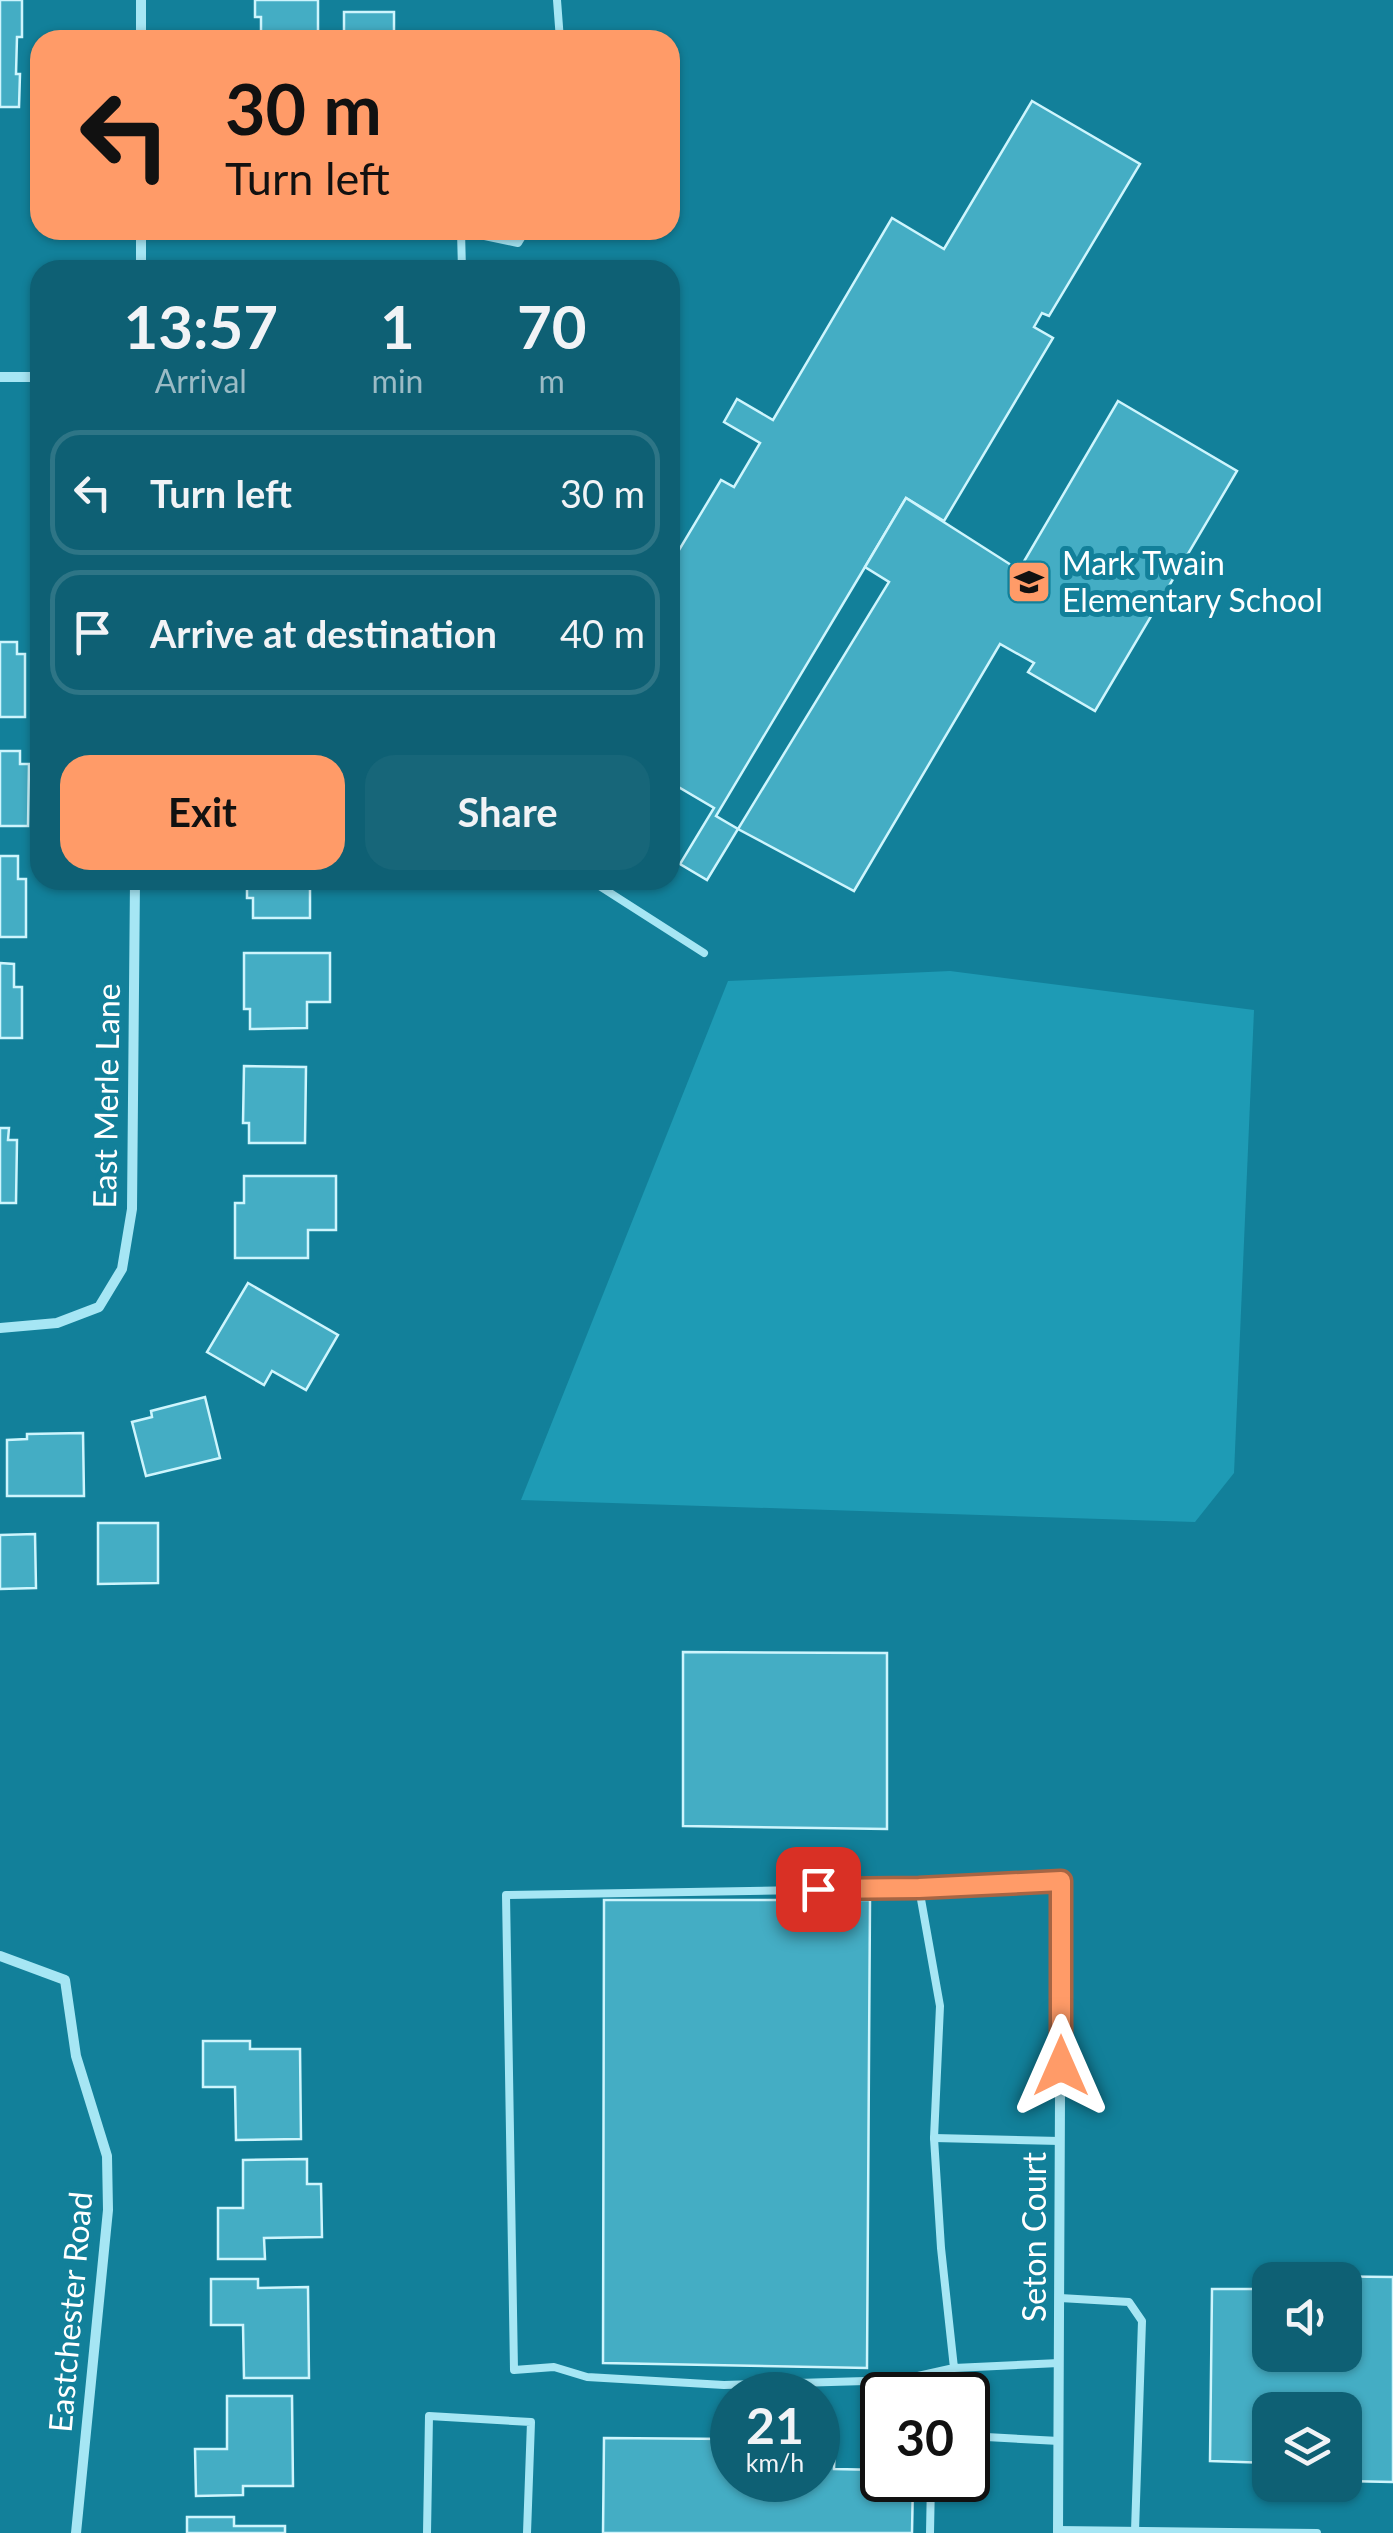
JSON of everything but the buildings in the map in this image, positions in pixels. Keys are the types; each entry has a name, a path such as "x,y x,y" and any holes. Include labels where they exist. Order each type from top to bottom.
{"street":[{"path":"141,0 141,30"},
{"path":"0,378 30,377"},
{"name":"East Merle Lane","path":"0,1328 57,1323 99,1306 122,1269 132,1210 135,890"},
{"name":"Seton Court","path":"1058,2532 1061,1881"},
{"name":"Eastchester Road","path":"0,1956 65,1980 76,2056 107,2156 108,2210 76,2533"}],"lane":[{"path":"557,0 559,30"},
{"path":"606,890 704,953"},
{"path":"1060,2363 954,2368 900,2380 724,2385 587,2377 554,2367 514,2370 506,1895 919,1888 1061,1881"},
{"path":"919,1888 940,2006 934,2138 940,2248 954,2368"},
{"path":"934,2138 1060,2140"},
{"path":"1060,2298 1129,2302 1142,2321 1136,2531"},
{"path":"427,2533 429,2416 531,2422 527,2533"},
{"path":"990,2437 1059,2441"},
{"path":"930,2533 931,2502"},
{"path":"1058,2532 1317,2533"}],"shaded area":[{"path":"950,971 1254,1010 1234,1473 1195,1522 521,1500 728,981"}],"place":[{"name":"Mark Twain Elementary School","path":"1029,582"}],"route":[{"path":"818,1889 1061,1881 1061,2066"}]}
